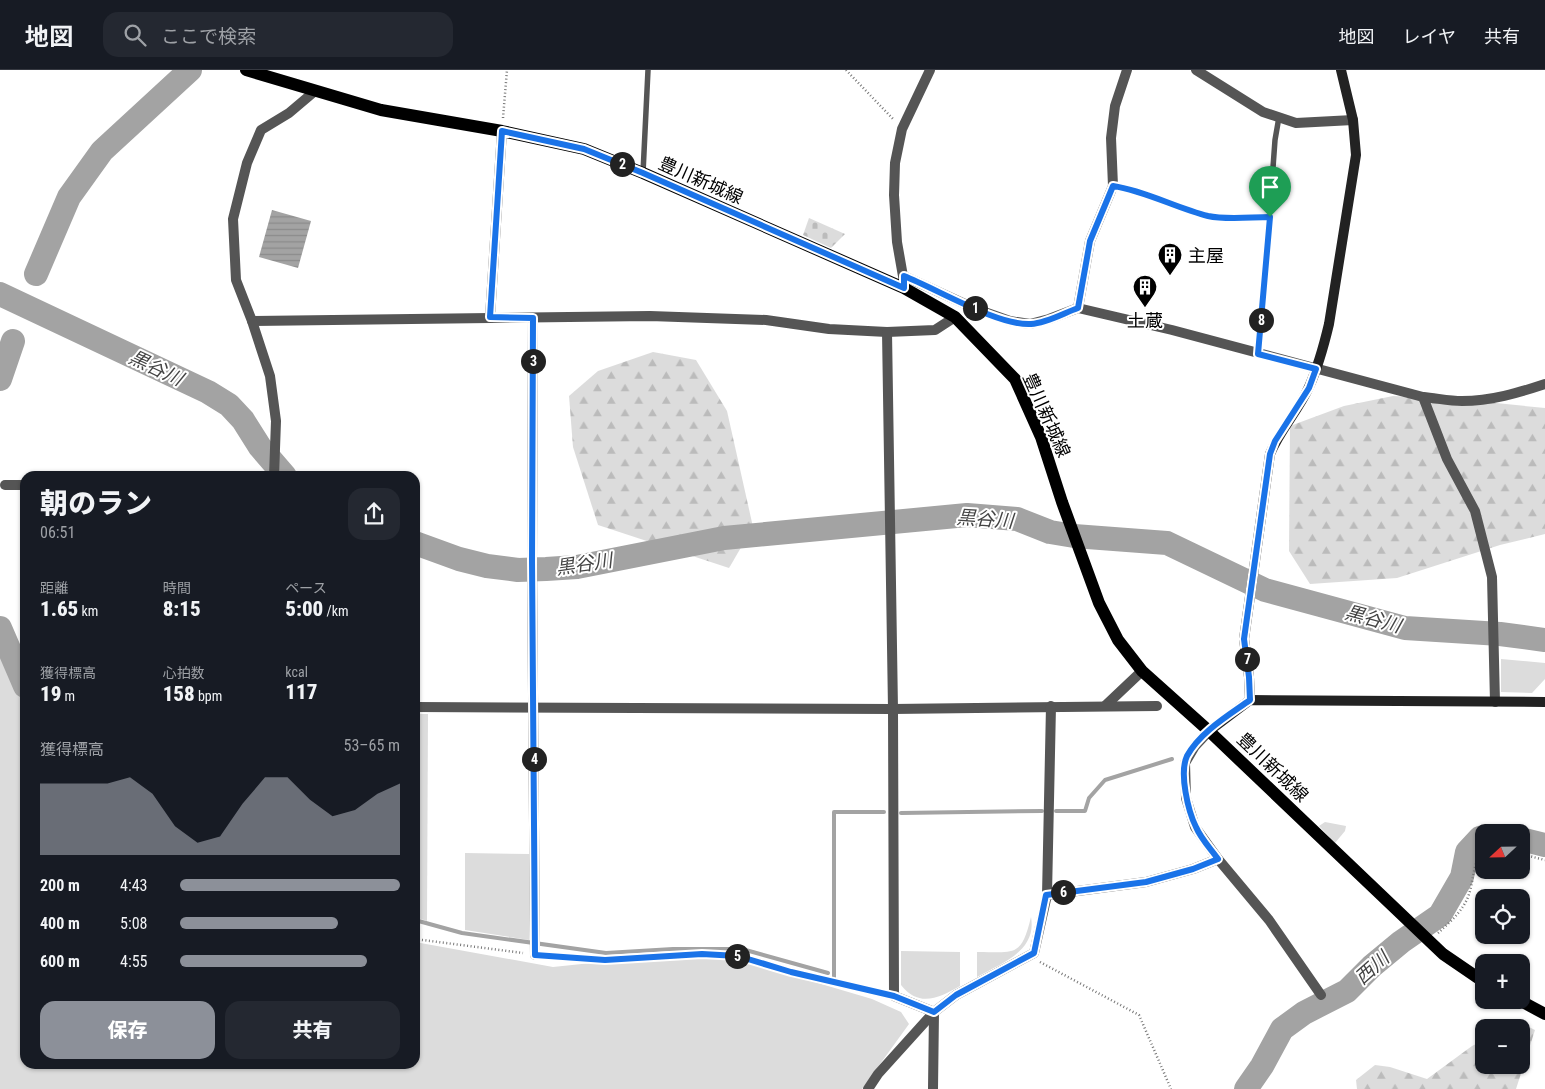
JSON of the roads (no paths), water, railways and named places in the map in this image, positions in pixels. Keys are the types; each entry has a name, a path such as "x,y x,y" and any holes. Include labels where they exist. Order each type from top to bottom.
{"main road":[{"name":"豊川新城線","path":"246,70 315,92 382,110 502,131 584,149 904,282 955,317 1015,379 1041,437 1099,603 1118,640 1142,671 1209,731 1443,954 1475,976"},
{"path":"1530,1006 1545,1014"}],"street":[{"path":"930,70 902,129 895,163 894,195 897,242 904,282 1010,321 1030,324 1078,308 1172,330 1423,397 1462,401 1489,399 1515,394 1545,384"},
{"path":"1078,308 1090,241 1113,186 1111,138 1115,106 1127,70"},
{"path":"1196,70 1264,112 1296,123 1353,120"},
{"path":"1250,700 1244,639 1270,454 1275,441 1309,388 1329,324 1356,155 1353,120 1341,70"},
{"path":"274,471 276,422 270,376 236,280 233,219 247,163 261,130 288,113 315,92"},
{"path":"490,317 502,131"},
{"path":"252,321 650,316 766,320 829,329 886,332 935,330 955,317"},
{"path":"533,318 532,561 535,955"},
{"path":"886,332 893,709 894,996 934,1012"},
{"path":"1423,397 1447,459 1476,511 1492,577 1495,702"},
{"path":"5,485 20,485"},
{"path":"1105,706 1142,671"},
{"path":"1321,995 1269,920 1218,859 1195,827 1186,798 1185,762 1195,746 1209,731 1250,700 1545,702"},
{"path":"868,1089 878,1074 934,1012 956,995 1034,953 1046,895 1051,706"},
{"path":"420,707 893,709 1158,706"},
{"path":"1046,895 1146,882 1193,869 1218,859"},
{"path":"933,1089 934,1012"}],"lane":[{"path":"643,173 648,70"},
{"path":"1258,354 1275,140 1279,117"},
{"path":"1113,186 1126,188 1173,206 1210,217 1270,217"}],"waterway":[{"path":"36,274 69,197 102,151 190,70"},
{"name":"黒谷川","path":"0,294 208,392 229,405 243,420 260,447 281,471"},
{"path":"0,379 13,341"},
{"name":"黒谷川","path":"420,545 459,559 487,566 518,570 546,569 577,567 724,538 967,515 1017,519 1050,532 1074,536 1167,543 1265,590 1405,628 1500,634 1545,640"},
{"path":"0,628 20,674"},
{"path":"1056,811 1085,811 1089,798 1105,780 1172,759"},
{"path":"901,813 1042,811"},
{"path":"834,982 834,812 884,812"},
{"name":"西川","path":"1530,841 1545,845"},
{"name":"西川","path":"1246,1089 1262,1066 1282,1029 1304,1013 1347,991 1372,966 1401,942 1440,915 1462,877 1467,852 1475,843"},
{"path":"420,921 462,933 606,953 673,949 742,949 828,973"}],"place":[{"name":"主屋","path":"1170,276"},
{"name":"土蔵","path":"1145,308"}]}
